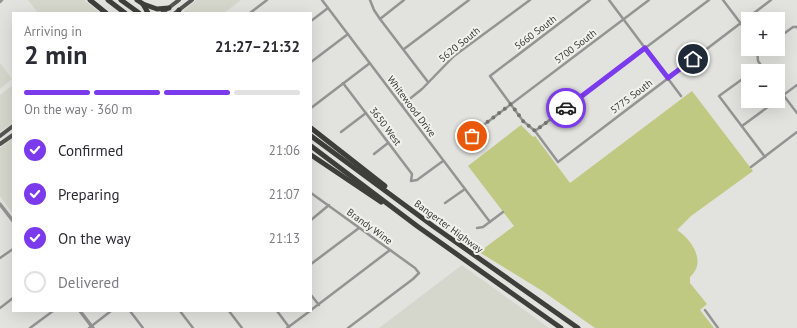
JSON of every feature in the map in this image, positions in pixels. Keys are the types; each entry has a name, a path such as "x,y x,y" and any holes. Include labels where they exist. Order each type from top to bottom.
{"highway":[{"path":"90,0 105,12"},
{"path":"108,0 124,12"},
{"path":"121,0 138,12"},
{"path":"137,0 157,9 169,8"},
{"path":"143,4 147,12"},
{"path":"312,129 433,226"},
{"name":"Bangerter Highway","path":"312,137 433,226 578,328"},
{"name":"Bangerter Highway","path":"312,147 428,234 561,328"},
{"path":"312,156 428,234"}],"main road":[{"path":"163,12 179,0"},
{"path":"177,12 192,0"},
{"path":"0,136 12,127"},
{"path":"0,144 12,136"}],"street":[{"path":"251,12 267,0"},
{"name":"Whitewood Drive","path":"322,0 490,222"},
{"path":"370,0 380,19 428,82"},
{"path":"380,19 404,0"},
{"path":"404,49 469,0"},
{"name":"5620 South","path":"402,104 422,89 454,56 530,0"},
{"name":"5660 South","path":"511,104 490,76 590,0"},
{"path":"609,0 681,96"},
{"name":"5700 South","path":"471,139 473,133 649,0"},
{"path":"511,104 523,121 535,131 708,0"},
{"path":"723,0 741,23"},
{"name":"5775 South","path":"755,12 771,0"},
{"path":"312,20 328,8"},
{"name":"5775 South","path":"535,131 558,162 741,23"},
{"path":"785,34 796,27"},
{"path":"312,61 348,34"},
{"path":"312,107 370,63"},
{"path":"741,80 719,96 765,157"},
{"name":"3650 West","path":"343,83 412,174 411,181 417,180 443,161"},
{"path":"785,94 797,85"},
{"path":"785,98 797,113"},
{"path":"742,126 766,108"},
{"path":"341,132 366,113"},
{"path":"751,167 797,132"},
{"path":"374,154 388,143"},
{"path":"445,204 464,189"},
{"name":"Brandy Wine","path":"312,194 415,268 419,274 348,328"},
{"path":"0,204 12,220"},
{"path":"312,219 328,206"},
{"path":"477,228 483,227 503,212"},
{"path":"312,263 359,228"},
{"path":"0,258 12,250"},
{"path":"312,309 390,250"},
{"path":"312,296 319,304"},
{"path":"0,308 12,299"},
{"path":"705,310 718,328"},
{"path":"30,328 52,312"},
{"path":"81,312 91,327 110,312"},
{"path":"131,312 143,328"},
{"path":"181,312 192,328"},
{"path":"230,312 242,328"},
{"path":"278,312 288,327 309,312"}],"shaded area":[{"path":"28,0 84,0 99,12 37,12"},
{"path":"196,0 241,0 225,12 183,12"},
{"path":"0,63 12,79 0,89"},
{"path":"12,86 12,123 0,132 0,95"},
{"path":"12,139 12,213 0,196 0,148"},
{"path":"462,265 549,328 379,328"}],"green space":[{"path":"692,91 753,171 691,216 677,230 688,239 696,252 697,265 695,271 690,277 690,283 707,304 700,310 714,328 595,328 544,292 479,252 514,226 468,166 521,125 533,137 535,136 570,183"}],"way so far":[{"path":"472,136 473,133 511,104 523,121 535,131 566,108"}],"route":[{"path":"566,108 645,48 668,78 693,59"}]}
